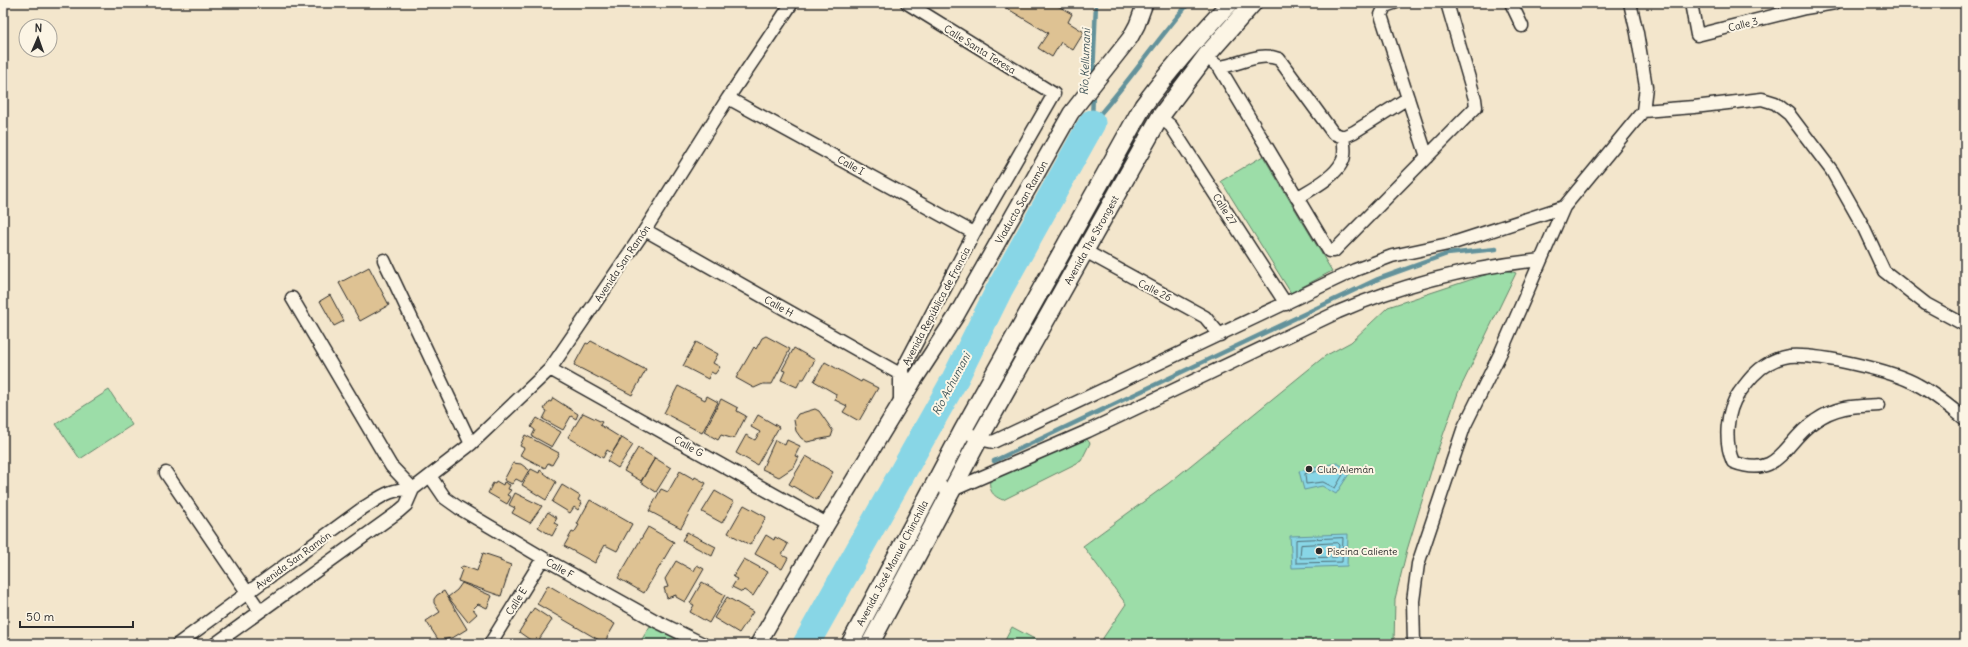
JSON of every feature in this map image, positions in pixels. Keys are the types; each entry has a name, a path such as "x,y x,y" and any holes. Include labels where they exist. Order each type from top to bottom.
{"main road":[{"name":"Avenida The Strongest","path":"934,483 1143,106 1167,73 1230,3"},
{"name":"Avenida The Strongest","path":"950,491 1160,118 1206,56 1253,3"},
{"path":"1191,45 1206,56"},
{"path":"1143,106 1160,118"},
{"path":"1068,242 1085,251"},
{"name":"Avenida José Manuel Chinchilla","path":"850,644 934,483"},
{"name":"Avenida José Manuel Chinchilla","path":"870,644 950,491"}],"street":[{"name":"Avenida San Ramón","path":"215,644 398,512 406,504 413,489 471,444 550,369 645,230 728,98 792,3"},
{"name":"Calle Santa Teresa","path":"907,3 1054,94"},
{"name":"Viaducto San Ramón","path":"900,404 956,316 1071,113 1130,38 1137,26 1145,3"},
{"path":"1394,3 1385,6 1382,15 1427,157"},
{"path":"1206,56 1219,67 1330,251 1334,251 1476,107 1447,3"},
{"path":"1511,3 1522,26"},
{"path":"1414,644 1413,601 1418,564 1464,428 1501,352 1564,207 1643,111 1646,87 1637,33 1630,3"},
{"name":"Calle 3","path":"1691,3 1697,35 1804,6 1835,3"},
{"path":"1219,67 1262,56 1271,56 1279,59 1333,133 1343,137 1354,132 1408,98"},
{"name":"Avenida República de Francia","path":"900,404 900,374 974,232 1054,94"},
{"name":"Calle I","path":"728,98 974,232"},
{"path":"1643,111 1762,99 1775,103 1789,114 1832,170 1864,226 1884,270 1926,304 1965,325"},
{"name":"Calle 27","path":"1160,118 1171,126 1286,304"},
{"path":"1297,198 1333,173 1342,162 1344,151 1343,137"},
{"path":"963,430 979,439 993,442 1355,270 1392,256 1453,243 1564,207"},
{"name":"Calle H","path":"645,230 913,382"},
{"name":"Calle 26","path":"1085,251 1205,317 1220,335"},
{"path":"384,260 471,444"},
{"path":"934,483 950,491 1088,431 1378,295 1466,270 1507,263 1541,260"},
{"path":"292,298 391,466 413,489"},
{"path":"1879,405 1844,407 1831,412 1814,421 1774,462 1762,466 1748,468 1733,462 1728,450 1727,435 1733,401 1753,374 1769,363 1788,356 1848,363 1918,384 1965,419"},
{"name":"Calle G","path":"550,369 827,524"},
{"path":"758,644 827,524 900,404"},
{"path":"166,473 260,611"},
{"name":"Calle F","path":"430,476 445,498 459,508 543,558 656,622 703,644"},
{"name":"Avenida San Ramón","path":"184,642 363,508 393,490 400,488 413,489"},
{"name":"Calle E","path":"490,644 543,558"}],"green space":[{"path":"1263,156 1332,271 1291,293 1221,181"},
{"name":"Club Alemán","path":"1503,269 1516,273 1458,393 1436,455 1407,550 1395,599 1394,644 1099,644 1126,604 1083,546 1169,483 1325,356 1351,342 1388,307"},
{"path":"109,390 132,425 80,459 56,424"},
{"path":"1085,437 1090,443 1081,461 1003,500 992,493 990,486 991,472"},
{"path":"650,626 686,644 639,644"},
{"path":"1012,627 1044,644 1003,644"}],"water":[{"path":"1337,463 1351,471 1336,494 1322,486 1304,490 1299,471"},
{"name":"Piscina Caliente","path":"1348,534 1347,566 1292,568 1290,536"}],"building":[{"path":"998,3 1053,3 1072,14 1068,22 1084,32 1073,50 1061,42 1052,57 1038,48 1048,33"},
{"path":"369,267 389,305 360,321 339,283"},
{"path":"330,295 344,321 334,326 320,301"},
{"path":"766,336 790,349 772,384 763,384 754,388 736,378 754,347 756,349 762,338"},
{"path":"591,341 646,370 632,395 574,365 586,343 588,344"},
{"path":"696,342 718,354 713,363 720,367 715,374 711,372 708,379 683,366"},
{"path":"794,348 815,360 804,379 801,379 797,387 781,380 785,371 782,370"},
{"path":"825,362 861,382 862,380 878,388 859,421 843,412 847,406 835,400 836,394 814,381"},
{"path":"678,386 705,400 707,396 718,402 702,433 664,413"},
{"path":"553,398 578,414 576,419 571,416 563,430 543,419 547,411 544,409"},
{"path":"721,399 738,408 737,411 746,416 734,439 721,435 718,440 704,432"},
{"path":"815,409 819,411 833,431 831,437 807,442 801,438 796,431 794,420 798,414"},
{"path":"583,413 602,422 600,425 621,438 612,453 607,450 603,458 568,437"},
{"path":"758,415 779,427 757,465 736,453 746,435 755,440 760,432 751,427"},
{"path":"537,418 561,432 552,447 532,436 535,430 531,427"},
{"path":"525,435 559,453 552,465 548,463 545,468 520,455 524,448 520,446"},
{"path":"622,438 633,445 618,468 607,461"},
{"path":"775,440 785,445 787,440 800,446 795,456 799,457 794,467 779,477 762,469"},
{"path":"638,448 655,458 641,481 624,471"},
{"path":"806,456 833,472 817,500 789,484"},
{"path":"655,458 671,468 656,492 641,482"},
{"path":"513,463 521,464 529,470 522,482 516,479 512,484 504,480"},
{"path":"531,469 539,473 540,470 556,482 546,500 522,485"},
{"path":"680,471 694,479 695,477 706,483 681,528 649,511 661,489 668,492"},
{"path":"496,481 503,485 504,482 510,485 508,489 511,490 507,495 511,497 507,504 488,493 493,483 495,484"},
{"path":"562,485 580,496 578,500 582,503 578,510 574,507 570,513 552,502"},
{"path":"715,491 734,502 722,523 702,512"},
{"path":"515,493 542,506 530,523 512,513 515,508 509,505"},
{"path":"590,500 632,524 617,551 605,545 595,563 564,546 572,532 574,533 579,525 577,524"},
{"path":"744,505 766,517 750,545 728,533"},
{"path":"548,512 557,518 554,523 558,525 552,536 538,527"},
{"path":"648,527 674,542 644,593 618,578"},
{"path":"687,532 716,547 712,556 682,540"},
{"path":"766,535 774,540 775,537 788,544 782,555 788,558 782,569 755,554"},
{"path":"483,553 501,559 500,561 511,565 501,596 458,581 462,570 460,568 463,566 477,571"},
{"path":"744,559 768,572 753,596 744,590 742,592 732,587 737,579 733,577"},
{"path":"676,561 694,571 697,565 704,569 685,602 676,597 676,595 667,598 664,588 668,587 665,579"},
{"path":"702,582 725,595 709,623 690,612 694,605 690,603"},
{"path":"462,583 492,596 487,608 478,604 473,609 477,614 468,622 448,597 457,590"},
{"path":"548,585 615,624 604,643 537,604"},
{"path":"444,591 467,629 454,637 439,641 426,621 440,612 434,603 434,599 437,595"},
{"path":"727,597 753,612 739,633 714,618"},
{"path":"534,608 552,620 536,644 519,632"}],"waterway":[{"name":"Río Kellumani","path":"1093,77 1096,3"},
{"path":"1092,123 1105,109 1189,3"},
{"name":"Río Kellumani","path":"1092,123 1093,92"},
{"name":"Río Achumani","path":"806,644 955,379 999,290 1092,123"},
{"path":"994,461 1378,279 1447,254 1496,249"}],"place":[{"name":"Club Alemán","path":"1309,469"},
{"name":"Piscina Caliente","path":"1319,551"}]}
